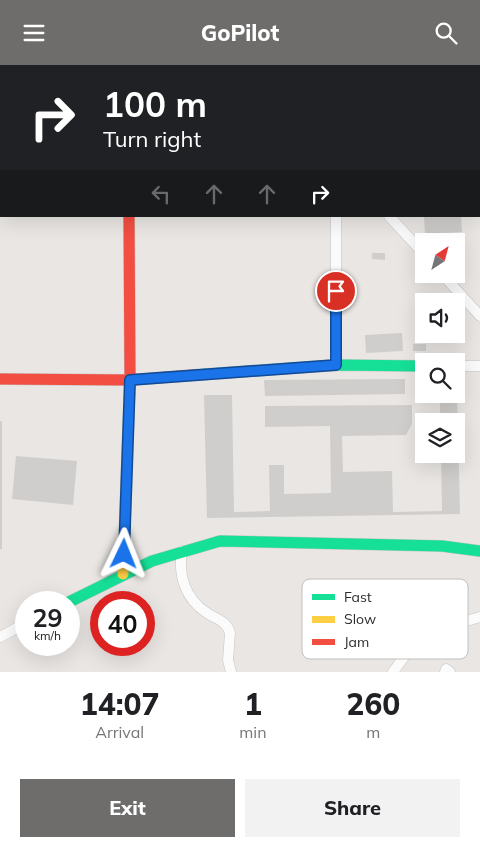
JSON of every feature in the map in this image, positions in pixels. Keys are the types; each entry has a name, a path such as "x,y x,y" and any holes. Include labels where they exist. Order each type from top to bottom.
{"street":[{"path":"123,573 130,380 129,217"},
{"path":"336,217 336,365"},
{"path":"390,217 415,244"},
{"path":"450,283 480,316"},
{"path":"0,379 130,380 336,365 415,366"},
{"path":"465,366 480,366"},
{"path":"80,596 123,573 182,551 220,541 442,546 480,551"},
{"path":"182,551 181,575 189,596 198,607 223,621 229,629 228,660 231,672"},
{"path":"0,637 15,629"},
{"path":"393,672 403,659"},
{"path":"445,672 446,669 450,672"}],"building":[{"path":"424,217 461,217 462,232 425,233"},
{"path":"372,253 385,253 385,260 372,259"},
{"path":"402,333 403,351 366,353 365,335"},
{"path":"413,344 426,344 426,351 413,351"},
{"path":"405,379 405,394 265,396 264,380"},
{"path":"204,395 232,395 234,512 270,511 269,465 284,465 284,494 331,493 330,426 265,427 265,406 412,405 412,424 406,435 342,436 343,472 392,471 393,512 442,511 441,463 459,463 460,514 207,518"},
{"path":"440,403 457,403 458,413 440,413"},
{"path":"0,421 2,421 2,549 0,549"},
{"path":"16,456 77,461 73,505 12,499"}],"traffic: fast":[{"path":"194,375 336,365 415,366"},
{"path":"80,597 152,561 220,541 442,546 480,551"}],"traffic: slow":[{"path":"123,574 130,377"}],"traffic: jam":[{"path":"129,217 130,377"},
{"path":"0,379 130,380 194,375"}],"route":[{"path":"124,554 130,380 336,365 336,291"}]}
